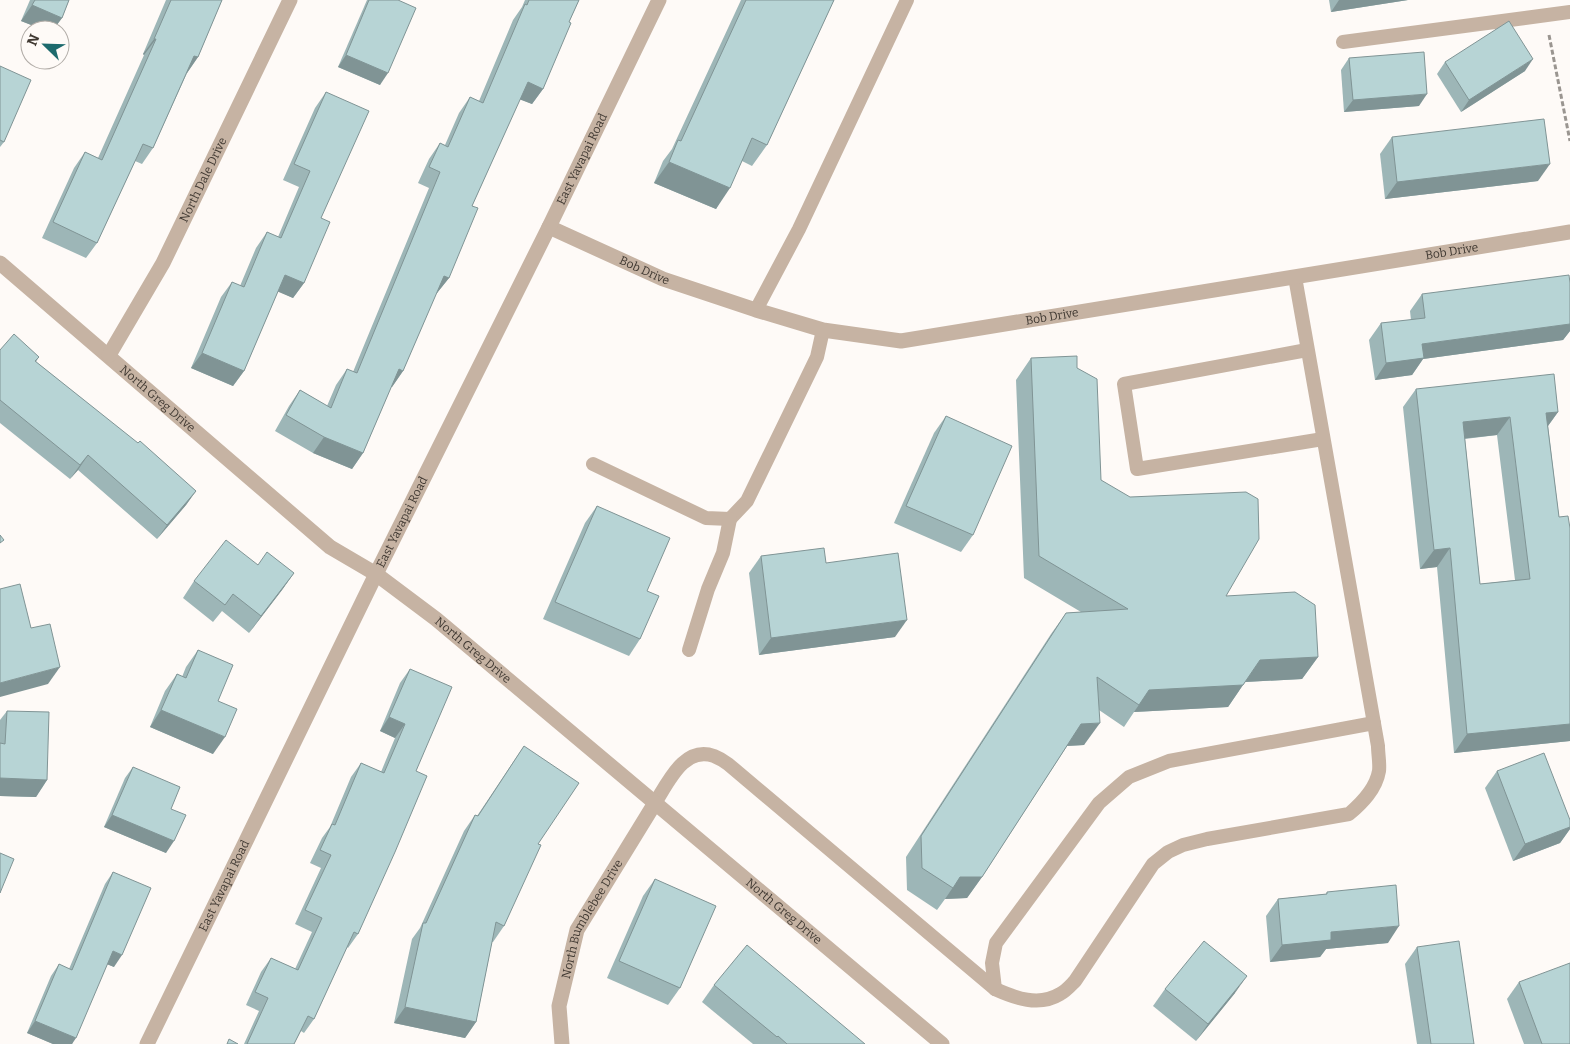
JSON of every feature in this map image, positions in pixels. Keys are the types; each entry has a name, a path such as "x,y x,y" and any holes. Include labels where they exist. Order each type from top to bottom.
{"street":[{"name":"North Dale Drive","path":"108,355 162,262 290,0"},
{"name":"East Yavapai Road","path":"147,1044 659,0"},
{"name":"Bob Drive","path":"549,227 663,279 756,310 823,330 901,341 1570,232"},
{"name":"North Greg Drive","path":"0,263 330,547 376,574 436,619 942,1044"},
{"name":"North Bumblebee Drive","path":"562,1044 559,1006 577,930 655,803"}],"lane":[{"path":"756,310 799,229 907,0"},
{"path":"1343,42 1570,12"},
{"path":"655,803 682,762 698,754 713,755 728,764 995,990 1027,1001 1046,999 1060,994 1075,981 1153,864 1168,852 1183,845 1207,839 1349,814 1363,802 1372,788 1379,771 1378,746 1294,277"},
{"path":"688,650 708,589 723,554 730,519 747,502 818,357 823,330"},
{"path":"1307,350 1124,384 1137,469 1323,439"},
{"path":"593,464 706,518 730,519"},
{"path":"995,990 992,963 996,944 1099,802 1129,778 1169,761 1374,723"}],"path":[{"path":"1545,16 1570,141"}],"building":[{"path":"35,0 69,0 62,18 32,5"},
{"path":"171,0 222,0 198,57 194,56 153,148 143,144 97,243 53,222 85,152 102,160 156,39 154,39"},
{"path":"369,0 398,0 416,8 388,73 346,55"},
{"path":"529,0 579,0 543,89 528,82 472,206 478,208 449,278 444,276 403,371 399,369 363,453 324,437 286,415 300,390 331,408 347,369 357,373 440,172 429,167 440,143 448,147 470,97 483,103 525,4 527,5"},
{"path":"746,0 834,0 767,145 752,138 730,188 669,162 678,140 681,141"},
{"path":"1509,21 1533,59 1469,100 1445,62"},
{"path":"1424,52 1427,94 1353,100 1349,58"},
{"path":"0,66 31,80 4,142 0,140"},
{"path":"326,92 369,111 321,218 330,222 304,283 285,275 244,371 202,353 232,282 244,287 267,232 281,238 310,171 294,164"},
{"path":"1544,119 1550,164 1397,182 1392,137"},
{"path":"1569,275 1570,324 1422,344 1424,358 1386,363 1381,323 1425,318 1422,294"},
{"path":"14,334 39,357 35,361 138,443 140,441 196,491 167,525 88,455 80,465 0,400 0,350"},
{"path":"1077,356 1077,368 1097,379 1101,480 1130,497 1246,492 1258,499 1259,539 1226,596 1295,592 1315,605 1318,657 1260,660 1243,685 1149,690 1139,705 1097,677 1100,723 1081,724 982,877 960,877 953,888 922,868 921,836 1066,613 1128,609 1039,556 1031,358"},
{"path":"1554,374 1558,412 1546,413 1559,517 1568,516 1570,528 1570,724 1467,734 1450,548 1434,550 1416,389","holes":["1510,417 1530,579 1480,584 1463,422"]},
{"path":"946,416 1012,446 973,535 906,506"},
{"path":"597,506 670,538 647,591 659,596 640,639 555,602"},
{"path":"0,535 4,540 0,543"},
{"path":"226,540 258,565 267,552 294,573 261,616 233,594 225,605 194,581"},
{"path":"824,548 826,563 898,553 907,620 771,638 761,556"},
{"path":"20,584 31,628 50,624 60,667 0,683 0,589"},
{"path":"198,650 233,665 218,701 237,709 225,737 161,710 177,674 186,678"},
{"path":"410,669 452,687 416,771 427,776 395,852 358,934 354,932 314,1019 308,1016 294,1044 247,1044 268,998 255,992 271,958 298,970 322,918 305,910 331,855 320,850 332,824 335,825 361,763 384,773 405,724 389,717"},
{"path":"7,711 49,712 47,780 0,778 0,743 5,744"},
{"path":"524,746 579,783 538,844 541,845 504,926 496,922 476,1022 405,1007 423,923 426,923 475,815 478,816"},
{"path":"1544,753 1570,820 1570,827 1525,844 1497,771"},
{"path":"133,767 180,787 171,809 186,815 174,841 112,815"},
{"path":"0,853 14,859 0,893"},
{"path":"113,872 151,888 122,955 113,951 76,1038 35,1021 59,964 72,970"},
{"path":"655,879 716,906 680,988 619,961"},
{"path":"1396,885 1399,926 1331,932 1331,940 1282,945 1278,899"},
{"path":"1204,941 1247,976 1208,1024 1165,989"},
{"path":"1459,941 1474,1044 1431,1044 1417,947"},
{"path":"747,945 865,1044 787,1044 714,985"},
{"path":"1570,963 1570,1044 1542,1044 1519,982"},
{"path":"229,1039 238,1044 227,1044"}]}
